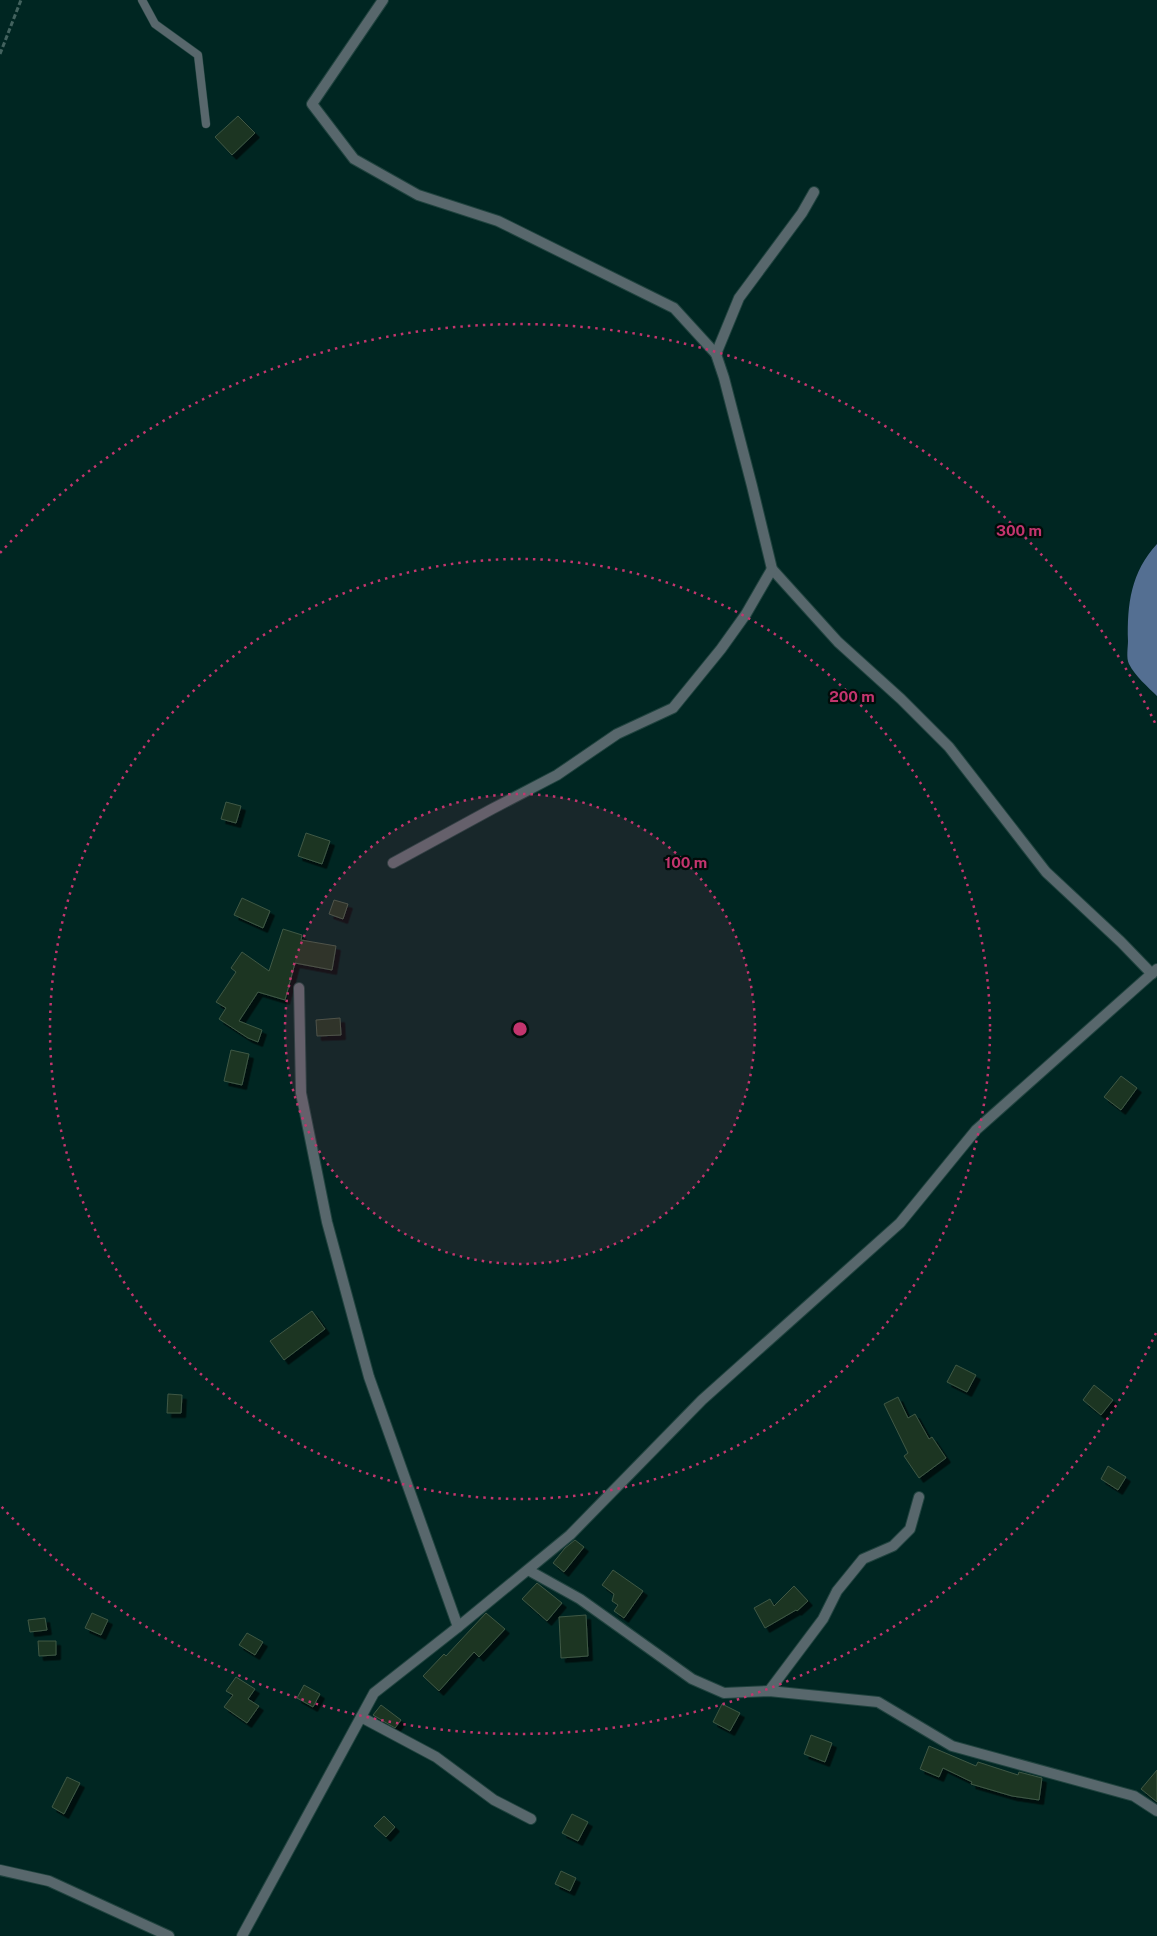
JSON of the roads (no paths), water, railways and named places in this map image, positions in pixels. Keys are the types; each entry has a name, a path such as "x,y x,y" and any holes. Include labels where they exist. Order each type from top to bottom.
{"street":[{"path":"242,1936 374,1693 570,1535 702,1400 900,1223 976,1130 1154,972 1046,872 949,747 901,699 838,642 772,569 724,378 716,354 674,308 498,221 418,195 354,159 312,104 384,0"},
{"path":"716,354 739,298 802,212 814,192"},
{"path":"393,863 492,808 557,775 617,734 673,708 721,649 746,614 772,569"},
{"path":"299,988 301,1093 327,1222 369,1377 458,1627"},
{"path":"769,1691 823,1619 837,1591 863,1559 893,1546 910,1530 919,1498"},
{"path":"528,1570 580,1599 692,1679 724,1693 769,1691 878,1702 952,1746 1134,1796 1157,1811"},
{"path":"360,1717 436,1757 494,1800 531,1819"},
{"path":"0,1870 49,1881 169,1936"}],"lane":[{"path":"142,0 155,24 198,55 206,124"}],"water":[{"path":"1157,544 1157,696 1135,673 1128,662 1127,656 1128,614 1132,589 1141,566"}]}
